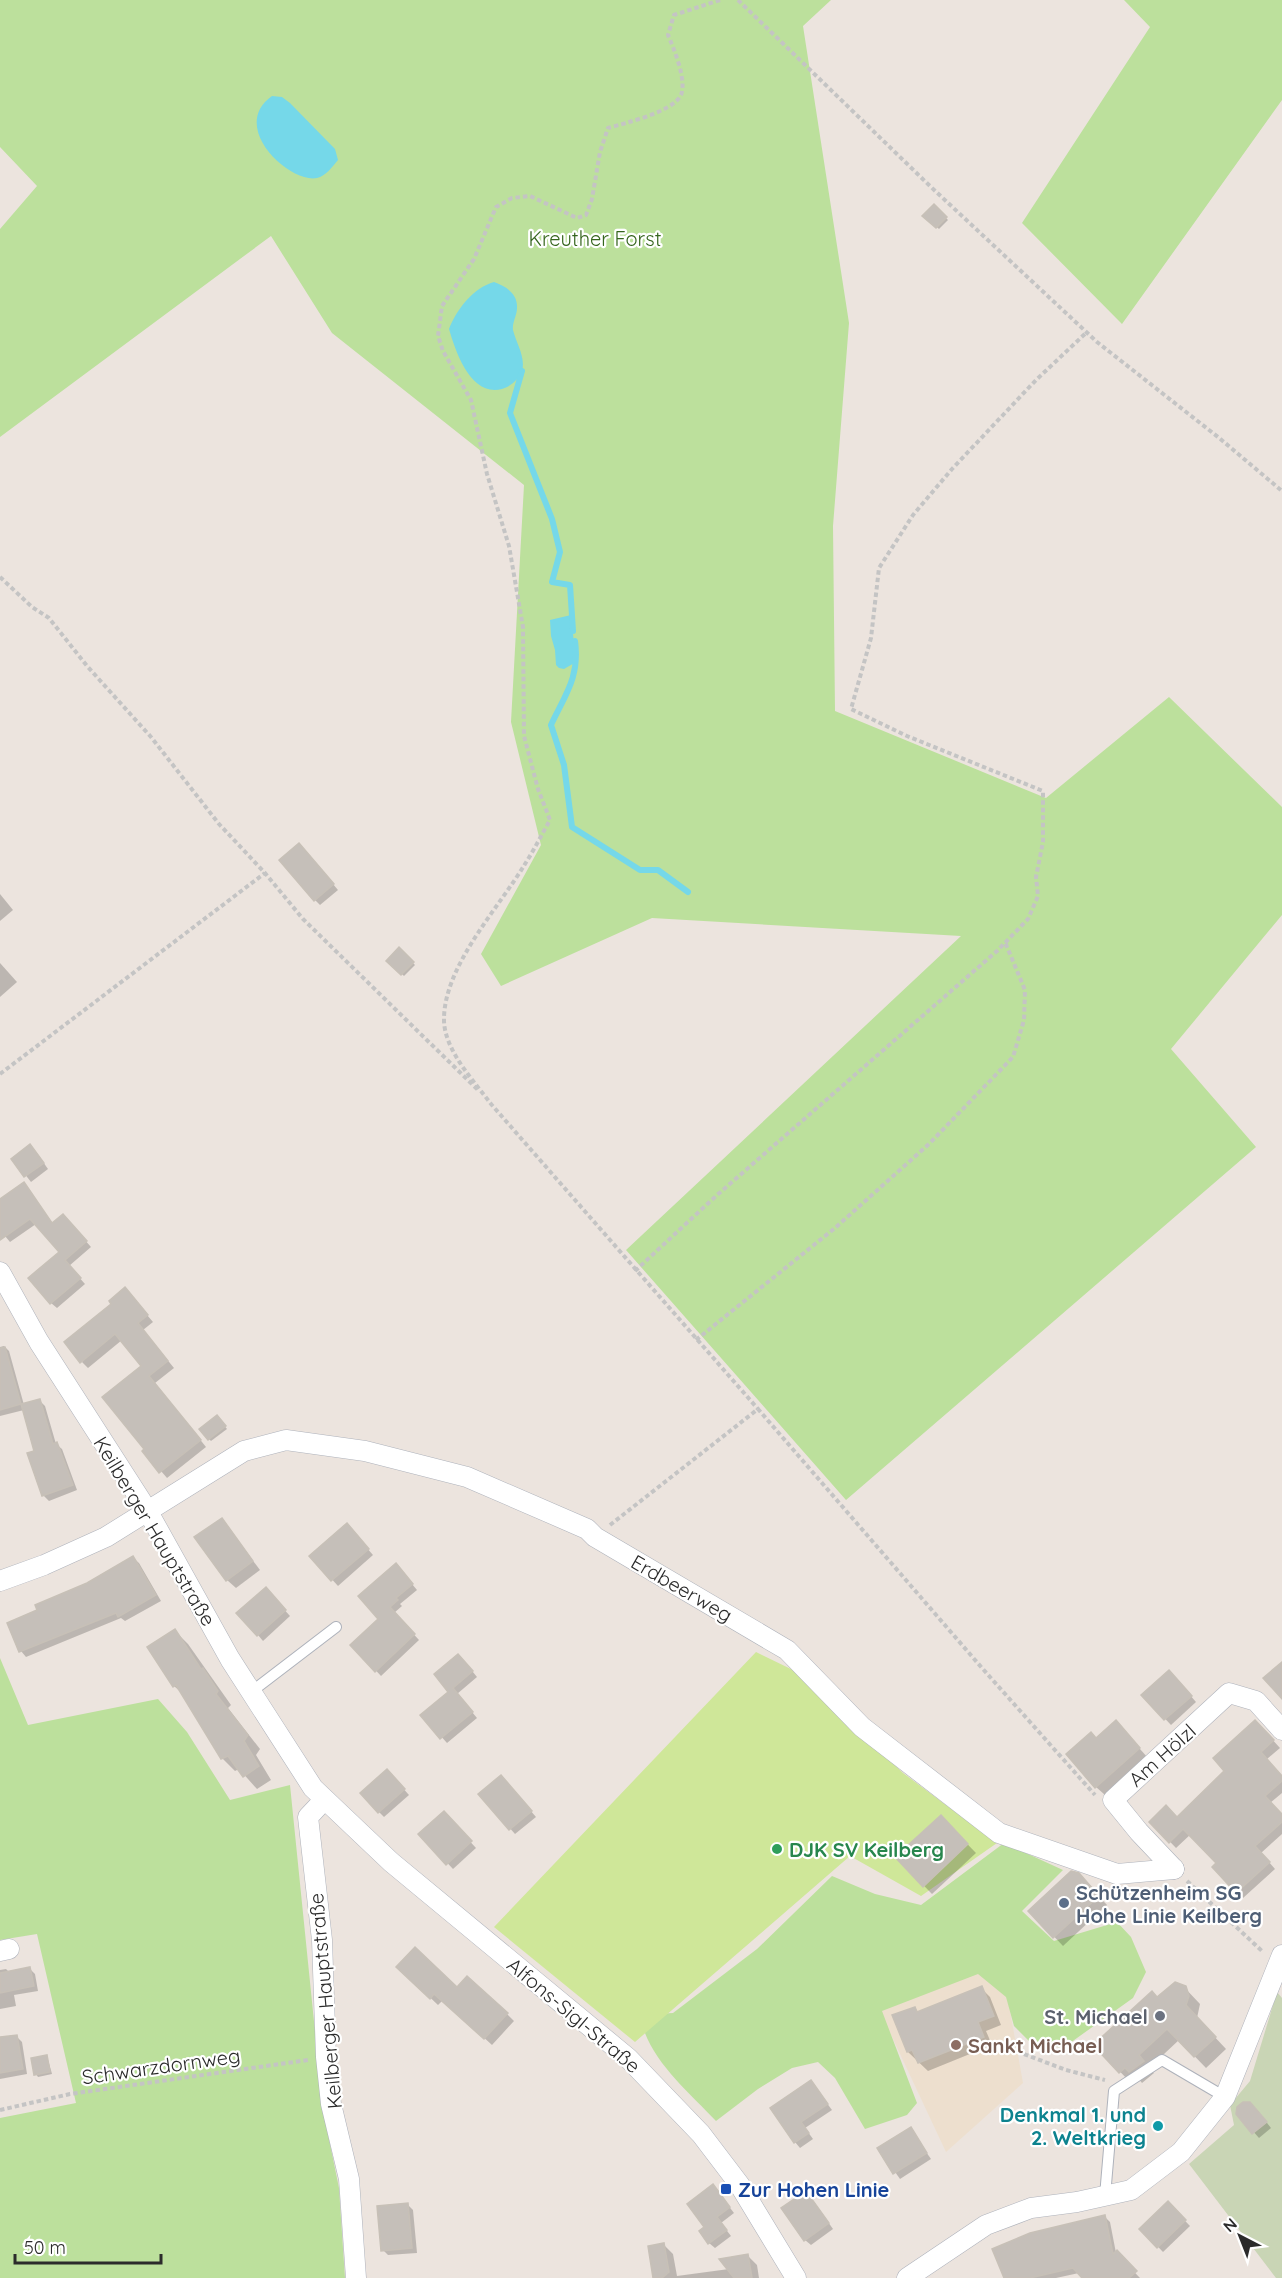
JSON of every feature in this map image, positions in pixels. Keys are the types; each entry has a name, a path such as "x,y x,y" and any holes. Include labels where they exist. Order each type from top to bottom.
{"street":[{"name":"Keilberger Hauptstraße","path":"0,1272 39,1342 147,1510 230,1659 318,1794 308,1817 322,1940 326,2057 331,2104 349,2179 356,2278"},
{"name":"Erdbeerweg","path":"0,1581 44,1565 106,1537 244,1451 286,1440 365,1451 467,1477 587,1530 595,1537 787,1650 862,1727 999,1833 1117,1874 1174,1869"},
{"name":"Am Hölzl","path":"1174,1869 1113,1800 1229,1693 1256,1701 1282,1730"},
{"name":"Alfons-Sigl-Straße","path":"318,1794 391,1862 628,2058 701,2134 739,2184 796,2278"},
{"path":"907,2278 986,2225 1031,2208 1131,2190 1181,2152 1225,2097 1281,1964"}],"lane":[{"path":"251,1692 336,1627"},
{"path":"1105,2196 1114,2091 1162,2060 1225,2097"}],"path":[{"path":"720,0 674,15 668,35 682,79 681,95 673,104 644,117 608,128 600,152 592,199 586,215 577,218 531,196 512,198 496,207 474,259 442,306 438,336 443,351 471,400 488,474 509,546 523,627 524,736 538,789 550,820 525,864 467,949 447,994 444,1023 455,1058 491,1104 1101,1802 1113,1800"},
{"path":"738,0 931,187 1087,332 1282,491"},
{"path":"635,1271 716,1196 1005,942 1028,919 1038,896 1036,877 1043,842 1043,791 907,736 851,710 871,638 879,568 913,515 952,469 1036,380 1087,332"},
{"path":"0,577 49,618 87,666 151,737 219,824 265,873 303,919 491,1104"},
{"path":"0,1074 265,873"},
{"path":"696,1340 834,1228 929,1144 1013,1057 1024,1020 1025,990 1005,942"},
{"path":"595,1537 758,1409"},
{"path":"1174,1869 1281,1964"},
{"path":"1003,2046 1066,2070 1124,2084"},
{"name":"Schwarzdornweg","path":"0,2110 70,2094 326,2057"}],"shaded area":[{"name":"Sankt Michael","path":"1001,1961 1023,2083 946,2152 878,2007"}],"green space":[{"name":"Kreuther Forst","path":"0,0 831,0 803,26 849,323 833,526 835,711 1046,798 1169,697 1282,807 1282,915 1171,1049 1256,1147 846,1500 626,1250 961,936 652,918 501,986 481,954 541,845 511,722 524,485 332,333 271,236 0,437 0,229 37,186 0,147"},
{"path":"1124,0 1282,0 1282,100 1122,324 1022,223 1150,27"},
{"name":"DJK SV Keilberg","path":"756,1652 795,1671 903,1773 997,1843 921,1896 850,1856 635,2042 494,1927"},
{"path":"0,1658 28,1725 158,1699 187,1732 230,1800 290,1785 323,2110 339,2188 345,2278 0,2278 0,2118 76,2103 37,1934 0,1940"},
{"path":"1004,1843 1063,1870 1022,1911 1054,1941 1117,1922 1131,1937 1146,1972 1133,1998 1063,2048 1030,2042 1014,2026 1006,1997 978,1974 882,2011 917,2103 907,2115 865,2129 835,2078 818,2062 792,2068 758,2089 716,2121 659,2059 644,2031 640,2015 673,2013 757,1949 832,1876 875,1894 921,1905"},
{"path":"1277,1992 1282,1998 1282,2278 1276,2278 1189,2164 1234,2125 1230,2105 1250,2081"}],"water":[{"path":"272,96 282,97 290,103 335,149 338,160 329,171 317,178 306,177 292,172 268,151 260,137 257,123 260,109"},
{"path":"494,282 507,288 516,299 517,311 513,330 522,355 523,366 521,374 511,385 491,390 473,380 461,361 449,329 456,314 467,300 479,289"},
{"path":"571,615 576,662 564,669 556,665 550,620"}],"building":[{"path":"934,204 947,217 936,228 922,216"},
{"path":"299,843 334,884 314,901 279,860"},
{"path":"399,947 414,962 401,975 386,961"},
{"path":"30,1144 44,1163 24,1177 11,1159"},
{"path":"24,1182 52,1223 63,1214 87,1241 65,1260 81,1278 50,1304 28,1278 59,1252 30,1219 0,1240 0,1199"},
{"path":"125,1287 148,1315 138,1323 168,1361 149,1376 201,1440 159,1473 142,1451 144,1449 102,1397 141,1366 115,1334 80,1363 64,1342 111,1304 109,1301"},
{"path":"5,1347 21,1404 0,1410 0,1348"},
{"path":"40,1399 53,1444 57,1442 73,1485 42,1496 27,1453 34,1451 21,1404"},
{"path":"217,1415 226,1426 208,1440 199,1429"},
{"path":"222,1518 253,1561 226,1581 194,1537"},
{"path":"347,1523 369,1549 331,1581 309,1556"},
{"path":"133,1556 156,1595 118,1617 116,1613 19,1652 7,1623 37,1610 35,1605 87,1583"},
{"path":"396,1563 413,1584 396,1598 398,1600 390,1607 415,1634 375,1672 350,1645 378,1619 358,1596"},
{"path":"266,1587 286,1610 257,1636 236,1613"},
{"path":"175,1629 218,1691 216,1694 248,1735 244,1741 259,1766 243,1777 228,1756 221,1759 176,1685 173,1687 147,1647"},
{"path":"458,1654 473,1671 453,1688 473,1712 440,1739 420,1715 448,1692 434,1674"},
{"path":"1282,1662 1282,1699 1263,1678"},
{"path":"1169,1670 1192,1696 1164,1720 1141,1695"},
{"path":"1116,1720 1140,1748 1095,1788 1066,1754 1091,1732 1096,1738"},
{"path":"1255,1720 1274,1740 1261,1752 1282,1776 1282,1781 1265,1796 1282,1814 1282,1822 1255,1846 1270,1862 1236,1893 1212,1867 1216,1863 1183,1829 1169,1843 1149,1822 1166,1805 1177,1817 1224,1771 1213,1758"},
{"path":"387,1769 405,1789 378,1813 360,1793"},
{"path":"501,1775 532,1811 509,1830 478,1794"},
{"path":"444,1811 472,1841 446,1865 418,1834"},
{"path":"941,1815 968,1844 923,1887 895,1857"},
{"name":"Schützenheim SG Hohe Linie Keilberg","path":"1071,1871 1079,1873 1099,1896 1053,1938 1028,1911"},
{"path":"415,1947 457,1987 467,1976 508,2013 484,2039 434,1994 430,1999 396,1967"},
{"path":"30,1967 34,1986 0,1993 0,1973"},
{"name":"St. Michael","path":"1175,1982 1186,1986 1189,1996 1186,2005 1216,2037 1194,2057 1167,2029 1139,2055 1144,2061 1129,2072 1125,2068 1119,2073 1093,2045 1152,1991 1157,1997"},
{"path":"982,1986 994,2016 978,2022 984,2037 918,2063 912,2050 907,2052 892,2015 915,2007 917,2012"},
{"path":"17,2035 23,2069 0,2073 0,2037"},
{"path":"47,2055 50,2072 34,2075 31,2058"},
{"path":"811,2080 828,2104 801,2122 809,2133 794,2143 770,2108"},
{"path":"1243,2102 1250,2102 1267,2122 1252,2134 1236,2114 1237,2107"},
{"path":"911,2127 927,2153 893,2174 877,2148"},
{"path":"713,2184 730,2207 717,2217 727,2230 708,2244 699,2231 704,2227 687,2204"},
{"path":"806,2191 829,2223 804,2241 781,2208"},
{"path":"1168,2201 1186,2220 1157,2248 1139,2229"},
{"path":"408,2203 412,2248 381,2251 377,2206"},
{"path":"1105,2215 1113,2254 1117,2250 1137,2271 1129,2278 1082,2278 1073,2268 1030,2278 1004,2278 992,2249 1030,2233"},
{"path":"664,2243 669,2272 662,2278 653,2278 648,2246"},
{"path":"748,2254 752,2278 734,2278 719,2259"}],"waterway":[{"path":"522,371 510,413 552,519 560,552 552,582 570,585 573,631"},
{"path":"575,641 573,675 551,725 564,765 572,827 640,870 658,870 688,892"}],"place":[{"name":"DJK SV Keilberg","path":"777,1849"},
{"name":"Schützenheim SG Hohe Linie Keilberg","path":"1064,1903"},
{"name":"St. Michael","path":"1160,2016"},
{"name":"Sankt Michael","path":"956,2045"},
{"name":"Denkmal 1. und 2. Weltkrieg","path":"1158,2126"},
{"name":"Zur Hohen Linie","path":"726,2189"}]}
